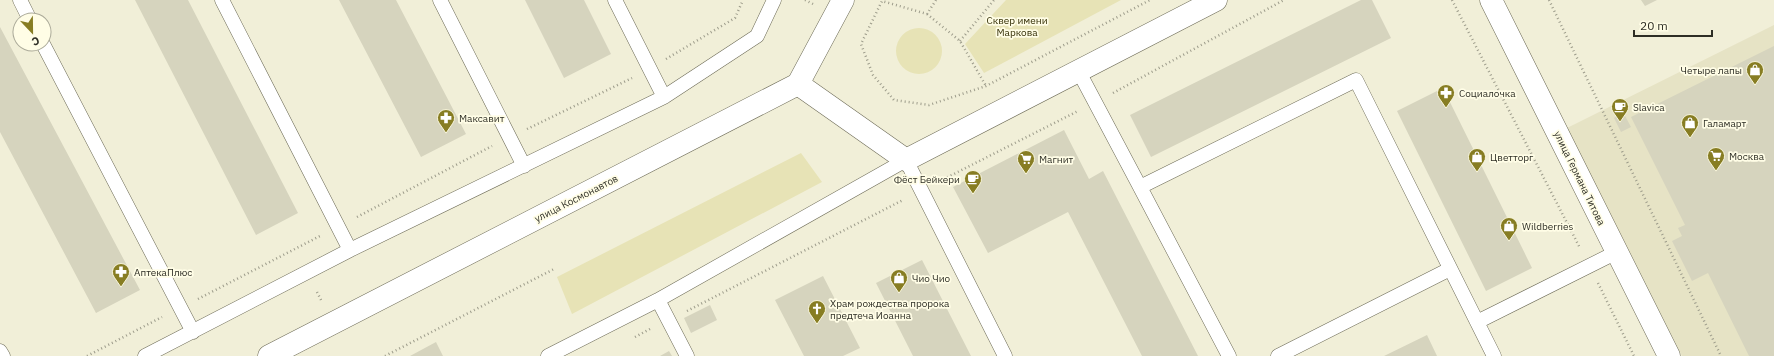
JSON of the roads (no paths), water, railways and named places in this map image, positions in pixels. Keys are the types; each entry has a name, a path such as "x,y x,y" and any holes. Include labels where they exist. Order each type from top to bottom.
{"street":[{"path":"843,0 798,84 906,160 1216,0"},
{"name":"улица Германа Титова","path":"1491,0 1669,356"},
{"name":"улица Космонавтов","path":"270,356 798,84"}],"lane":[{"path":"20,0 26,12"},
{"path":"222,0 350,250"},
{"path":"440,0 524,166"},
{"path":"615,0 664,96"},
{"path":"145,356 350,250 524,166 664,96 757,36 774,0"},
{"path":"46,52 193,332"},
{"path":"1079,72 1228,356"},
{"path":"1140,188 1356,80 1494,356"},
{"path":"548,356 658,300 906,160 1005,356"},
{"path":"1477,322 1617,252"},
{"path":"1278,356 1450,269"},
{"path":"658,300 686,356"},
{"path":"0,351 3,356"}],"place":[{"name":"Четыре лапы","path":"1755,85"},
{"name":"Социалочка","path":"1446,108"},
{"name":"Slavica","path":"1620,122"},
{"name":"Максавит","path":"446,133"},
{"name":"Галамарт","path":"1690,138"},
{"name":"Москва","path":"1716,171"},
{"name":"Цветторг","path":"1477,172"},
{"name":"Магнит","path":"1026,174"},
{"name":"Фёст Бейкери","path":"973,194"},
{"name":"Wildberries","path":"1509,241"},
{"name":"АптекаПлюс","path":"121,287"},
{"name":"Чио Чио","path":"899,293"},
{"name":"Храм рождества пророка предтеча Иоанна","path":"817,324"}],"park label":[{"name":"Сквер имени Маркова","path":"1017,26"}]}
